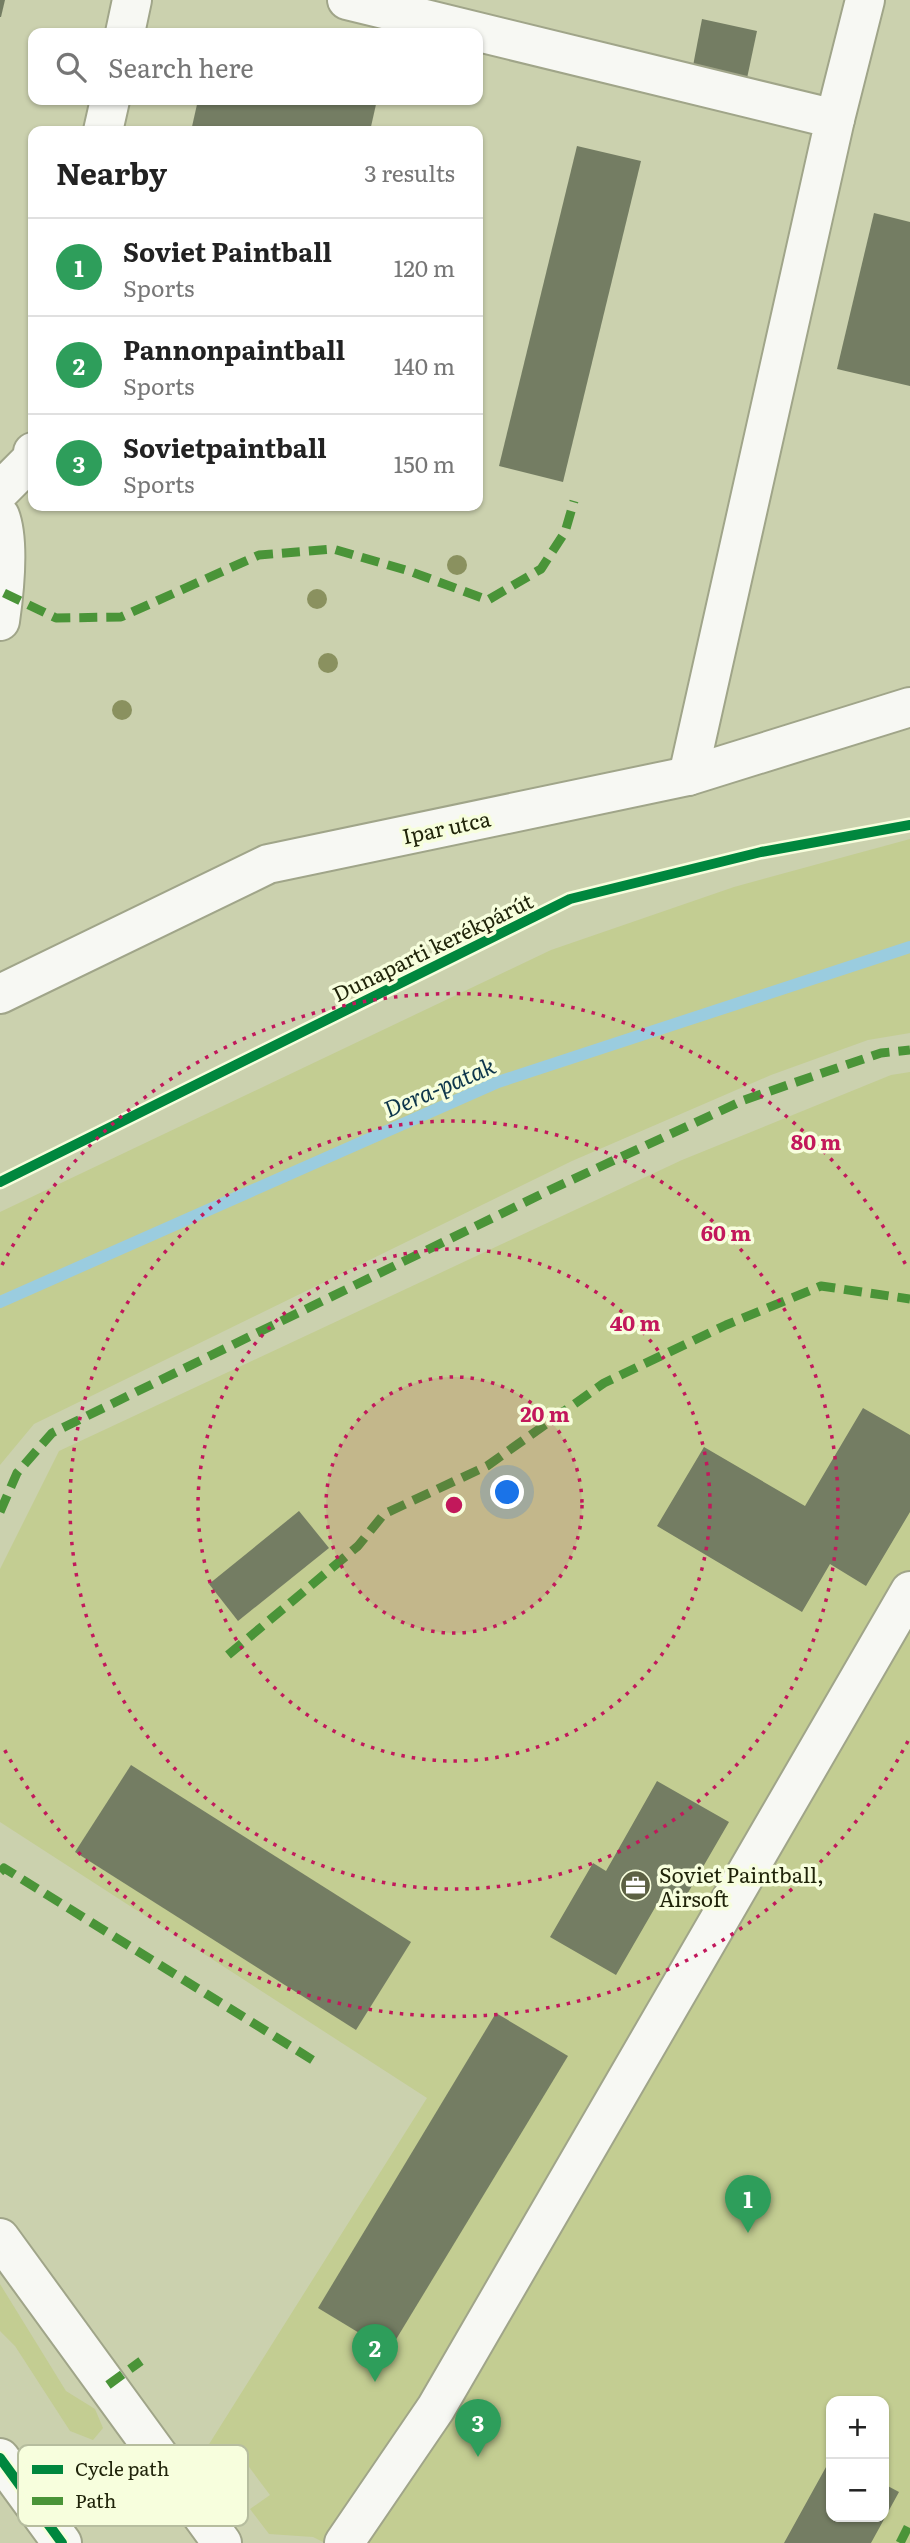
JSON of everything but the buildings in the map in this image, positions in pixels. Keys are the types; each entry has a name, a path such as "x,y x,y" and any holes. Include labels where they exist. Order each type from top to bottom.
{"main road":[{"path":"126,28 132,0"},
{"path":"347,0 462,28"},
{"path":"688,776 864,0"},
{"path":"483,33 835,119"},
{"path":"104,126 109,105"},
{"path":"0,491 28,463"},
{"path":"0,516 4,526 4,593 0,621"},
{"name":"Ipar utca","path":"0,993 268,864 688,776 910,707"},
{"path":"344,2543 436,2408 910,1591"},
{"path":"0,2238 151,2445"},
{"path":"0,2458 18,2483"},
{"path":"50,2526 62,2543"},
{"path":"210,2526 222,2543"}],"green space":[{"path":"910,839 910,1033 868,1040 771,1075 572,1161 34,1424 0,1465 0,1212 551,950 734,887"},
{"path":"910,1072 910,2543 325,2543 313,2537 269,2534 250,2509 270,2495 248,2466 248,2445 209,2445 427,2098 0,1822 0,1569 59,1451 682,1160 891,1075"},
{"path":"0,2284 66,2391 95,2409 103,2428 93,2440 70,2431 15,2346 0,2331"}],"waterway":[{"name":"Dera-patak","path":"0,1302 498,1082 910,947"}],"marked path":[{"path":"4,593 56,618 121,617 259,555 333,549 409,571 488,600 541,569 565,532 574,501"},
{"path":"0,1512 17,1473 52,1433 552,1189 744,1100 881,1053 910,1050"},
{"path":"228,1655 358,1546 384,1514 487,1466 604,1383 726,1325 821,1286 910,1299"},
{"path":"0,1872 4,1868 319,2064"},
{"path":"108,2385 141,2361"},
{"path":"900,2543 910,2523"}],"cycle path":[{"name":"Dunaparti kerékpárút","path":"0,1182 570,899 761,852 910,825"},
{"path":"0,2458 18,2483"},
{"path":"50,2526 62,2543"}],"place":[{"name":"Soviet Paintball, Airsoft","path":"636,1885"},
{"name":"Soviet Paintball","path":"748,2233"},
{"name":"Pannonpaintball","path":"375,2382"},
{"name":"Sovietpaintball","path":"478,2457"}]}
